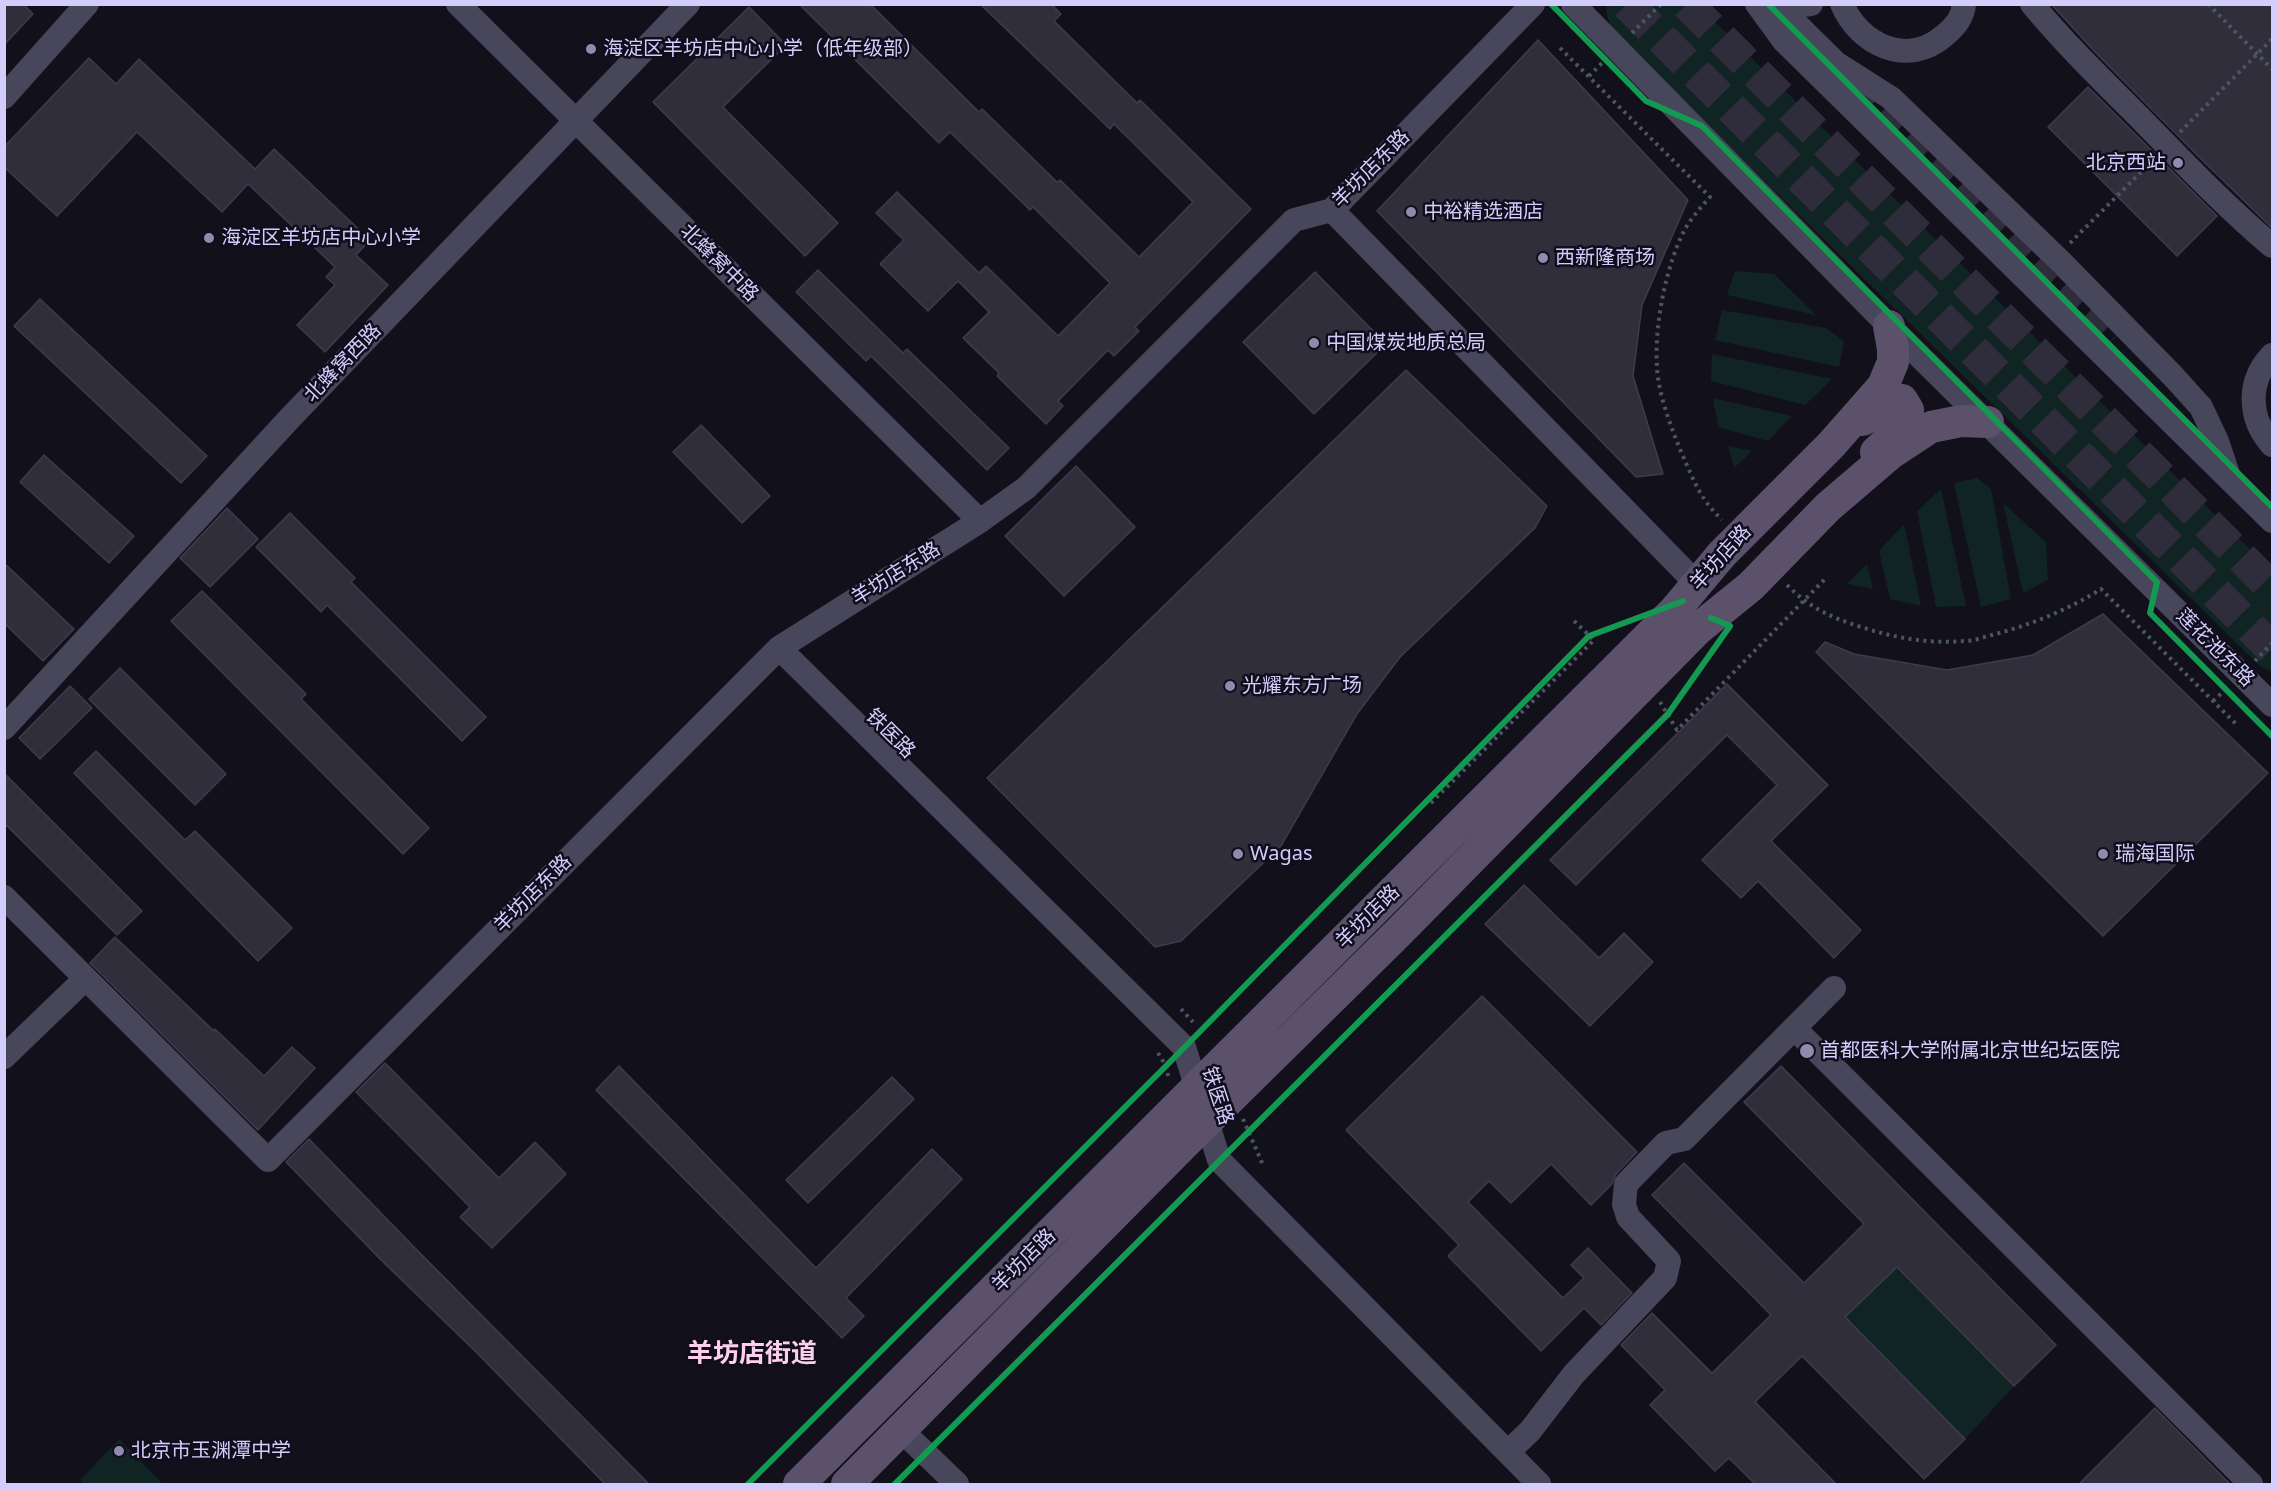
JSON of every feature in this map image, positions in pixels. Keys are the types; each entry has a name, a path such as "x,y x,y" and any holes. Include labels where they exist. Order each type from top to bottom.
{"main road":[{"name":"羊坊店路","path":"799,1485 1675,610 1697,584 1726,541 1831,445 1883,386 1893,362 1891,337"},
{"path":"1828,507 1848,482 1886,443 1908,410 1902,400 1893,400 1866,417 1831,445"},
{"name":"羊坊店路","path":"847,1485 1698,629 1751,586 1828,507 1890,454 1931,427 1975,422"}],"street":[{"path":"4,97 87,4"},
{"name":"北蜂窝中路","path":"458,4 980,521"},
{"name":"北蜂窝西路","path":"4,728 291,417 688,4"},
{"name":"羊坊店东路","path":"85,979 268,1160 779,648 980,521 1026,488 1294,220 1332,210 1533,4"},
{"name":"莲花池东路","path":"1573,4 1975,422 2264,690 2272,705"},
{"path":"1749,4 2272,521"},
{"path":"1757,4 1784,41"},
{"path":"1779,6 1810,4"},
{"path":"1842,4 1856,29 1865,37 1893,50 1905,51 1921,49 1941,39 1959,21 1964,4"},
{"path":"2031,4 2055,32 2165,144 2243,221 2272,246"},
{"path":"1779,6 1836,63 1892,99 2056,258 2201,406 2217,441 2230,479"},
{"path":"1332,210 1697,584"},
{"path":"2272,355 2262,366 2253,389 2253,403 2261,430 2272,445"},
{"name":"铁医路","path":"779,648 1184,1047 1219,1160 1539,1485"},
{"path":"4,897 85,979 4,1057"},
{"path":"1508,1452 1530,1431 1574,1374 1665,1278 1669,1262 1628,1217 1624,1204 1626,1184 1666,1143 1684,1139 1834,988"},
{"path":"1794,1028 2251,1485"},
{"path":"901,1430 957,1485"}],"path":[{"path":"2208,4 2272,69"},
{"path":"2176,136 2272,39"},
{"path":"1560,48 1710,196 1684,232 1664,289 1657,326 1657,368 1671,427 1698,491 1726,541"},
{"path":"1599,53 1607,61"},
{"path":"2056,258 2159,153"},
{"path":"1668,714 1677,730 1827,578"},
{"path":"1786,584 1804,602 1830,617 1888,636 1925,642 1967,641 2025,626 2089,597 2101,589 2236,724"},
{"path":"1573,620 1589,636"},
{"path":"1427,803 1589,636 1600,632"},
{"path":"2223,687 2232,695"},
{"path":"1659,723 1674,705"},
{"path":"1157,1075 1184,1047"},
{"path":"1219,1160 1256,1124"}],"green space":[{"path":"1607,5 1698,5 2272,571 2272,672 2261,667 1612,32 1606,11"},
{"path":"1735,271 1774,274 1816,315 1727,295"},
{"path":"1722,310 1826,328 1844,341 1839,367 1715,340"},
{"path":"1712,354 1832,379 1805,405 1711,381"},
{"path":"1713,398 1792,416 1768,441 1718,427"},
{"path":"1728,446 1752,451 1734,468"},
{"path":"1977,478 1991,489 2011,599 1981,607 1954,483"},
{"path":"1941,489 1966,606 1936,607 1917,511"},
{"path":"2003,503 2046,542 2048,580 2023,593"},
{"path":"1904,524 1921,606 1890,599 1879,551"},
{"path":"1867,564 1873,589 1847,584"},
{"path":"1897,1267 2014,1386 1965,1439 1845,1317"},
{"path":"119,1439 163,1484 84,1484 80,1480"}],"building":[{"path":"4,4 23,4 33,14 4,45"},
{"path":"799,4 870,4 979,112 982,109 1057,182 1060,180 1139,257 1193,202 1114,124 1110,129 980,4 1051,4 1061,14 1054,21 1137,103 1140,100 1251,209 1135,327 1139,331 1114,356 1108,350 1058,401 1063,406 1046,424 997,376 999,373 963,338 989,312 958,281 928,311 880,264 904,240 876,213 897,192 979,273 986,266 1058,336 1110,283 1033,207 1030,210 950,132 939,143"},
{"name":"北京西站","path":"2051,4 2272,4 2272,228 2096,53"},
{"path":"749,7 786,45 723,107 838,223 805,256 653,102"},
{"name":"西新隆商场","path":"1538,40 1688,200 1642,305 1633,376 1663,474 1636,477 1377,211"},
{"path":"89,58 116,84 139,59 255,169 274,149 370,240 356,255 388,285 325,352 297,325 335,285 326,277 335,267 248,184 222,212 137,132 57,216 4,167 4,147"},
{"path":"2088,87 2217,216 2177,256 2048,127"},
{"path":"818,270 903,353 907,349 1009,448 987,470 871,356 866,361 796,292"},
{"name":"中国煤炭地质总局","path":"1315,272 1386,344 1314,414 1243,342"},
{"path":"40,299 207,456 181,483 14,326"},
{"name":"光耀东方广场","path":"1406,370 1547,506 1535,528 1400,657 1357,714 1281,846 1181,941 1155,947 987,778"},
{"path":"701,425 770,496 742,523 673,452"},
{"path":"44,455 134,536 109,563 20,482"},
{"path":"1076,466 1135,527 1064,596 1005,536"},
{"path":"227,508 258,539 210,587 180,558"},
{"path":"290,513 355,578 351,582 486,717 462,741 327,605 321,612 256,547"},
{"path":"4,563 74,629 43,661 4,623"},
{"path":"202,591 306,694 301,699 429,828 403,854 171,621"},
{"name":"瑞海国际","path":"2103,614 2268,773 2103,936 1816,652 1825,642 1854,654 1947,670 2033,655"},
{"path":"120,668 226,774 195,805 89,699"},
{"path":"1727,684 1828,785 1771,841 1861,930 1834,958 1758,881 1741,898 1702,860 1777,785 1727,735 1576,885 1550,860"},
{"path":"70,686 92,708 40,759 19,738"},
{"path":"96,751 185,840 195,831 292,928 258,961 74,773"},
{"path":"4,773 142,911 117,935 4,823"},
{"path":"1524,885 1599,958 1624,933 1653,962 1590,1026 1485,924"},
{"path":"115,937 264,1076 292,1047 315,1068 258,1130 90,963"},
{"path":"1482,996 1637,1152 1616,1174 1612,1184 1591,1205 1551,1164 1511,1203 1489,1181 1468,1202 1563,1298 1584,1278 1571,1265 1588,1248 1632,1293 1601,1325 1584,1308 1541,1351 1448,1256 1459,1245 1346,1130"},
{"path":"385,1063 499,1178 535,1142 566,1174 492,1248 460,1217 470,1207 356,1092"},
{"path":"619,1066 816,1268 932,1149 962,1179 846,1298 864,1316 842,1338 596,1090"},
{"path":"1781,1066 2056,1345 2014,1386 1897,1267 1845,1317 1965,1439 1924,1479 1802,1356 1755,1402 1837,1485 1756,1485 1729,1458 1715,1471 1650,1405 1665,1390 1621,1345 1652,1313 1712,1373 1771,1315 1652,1195 1684,1163 1804,1283 1864,1224 1744,1102"},
{"path":"892,1077 914,1099 808,1203 786,1180"},
{"path":"309,1139 650,1485 606,1485 477,1353 379,1258 286,1162"},
{"path":"2155,1408 2231,1485 2078,1485"}],"tunnel":[{"path":"1627,4 2272,649"},
{"path":"1687,4 2272,588"},
{"path":"1828,64 2109,344"}],"cycle path":[{"path":"1551,4 1646,101 1702,126 2157,582 2150,613 2272,736"},
{"path":"1768,4 2272,507"},
{"path":"748,1484 1166,1066 1589,636 1683,601"},
{"path":"895,1484 1668,714 1730,626 1711,618"}],"place":[{"name":"海淀区羊坊店中心小学（低年级部）","path":"591,49"},
{"name":"北京西站","path":"2178,163"},
{"name":"中裕精选酒店","path":"1411,212"},
{"name":"海淀区羊坊店中心小学","path":"209,238"},
{"name":"西新隆商场","path":"1543,258"},
{"name":"中国煤炭地质总局","path":"1314,343"},
{"name":"光耀东方广场","path":"1230,686"},
{"name":"Wagas","path":"1238,854"},
{"name":"瑞海国际","path":"2103,854"},
{"name":"首都医科大学附属北京世纪坛医院","path":"1807,1051"},
{"name":"北京市玉渊潭中学","path":"119,1451"}],"district":[{"name":"羊坊店街道","path":"752,1355"}]}
